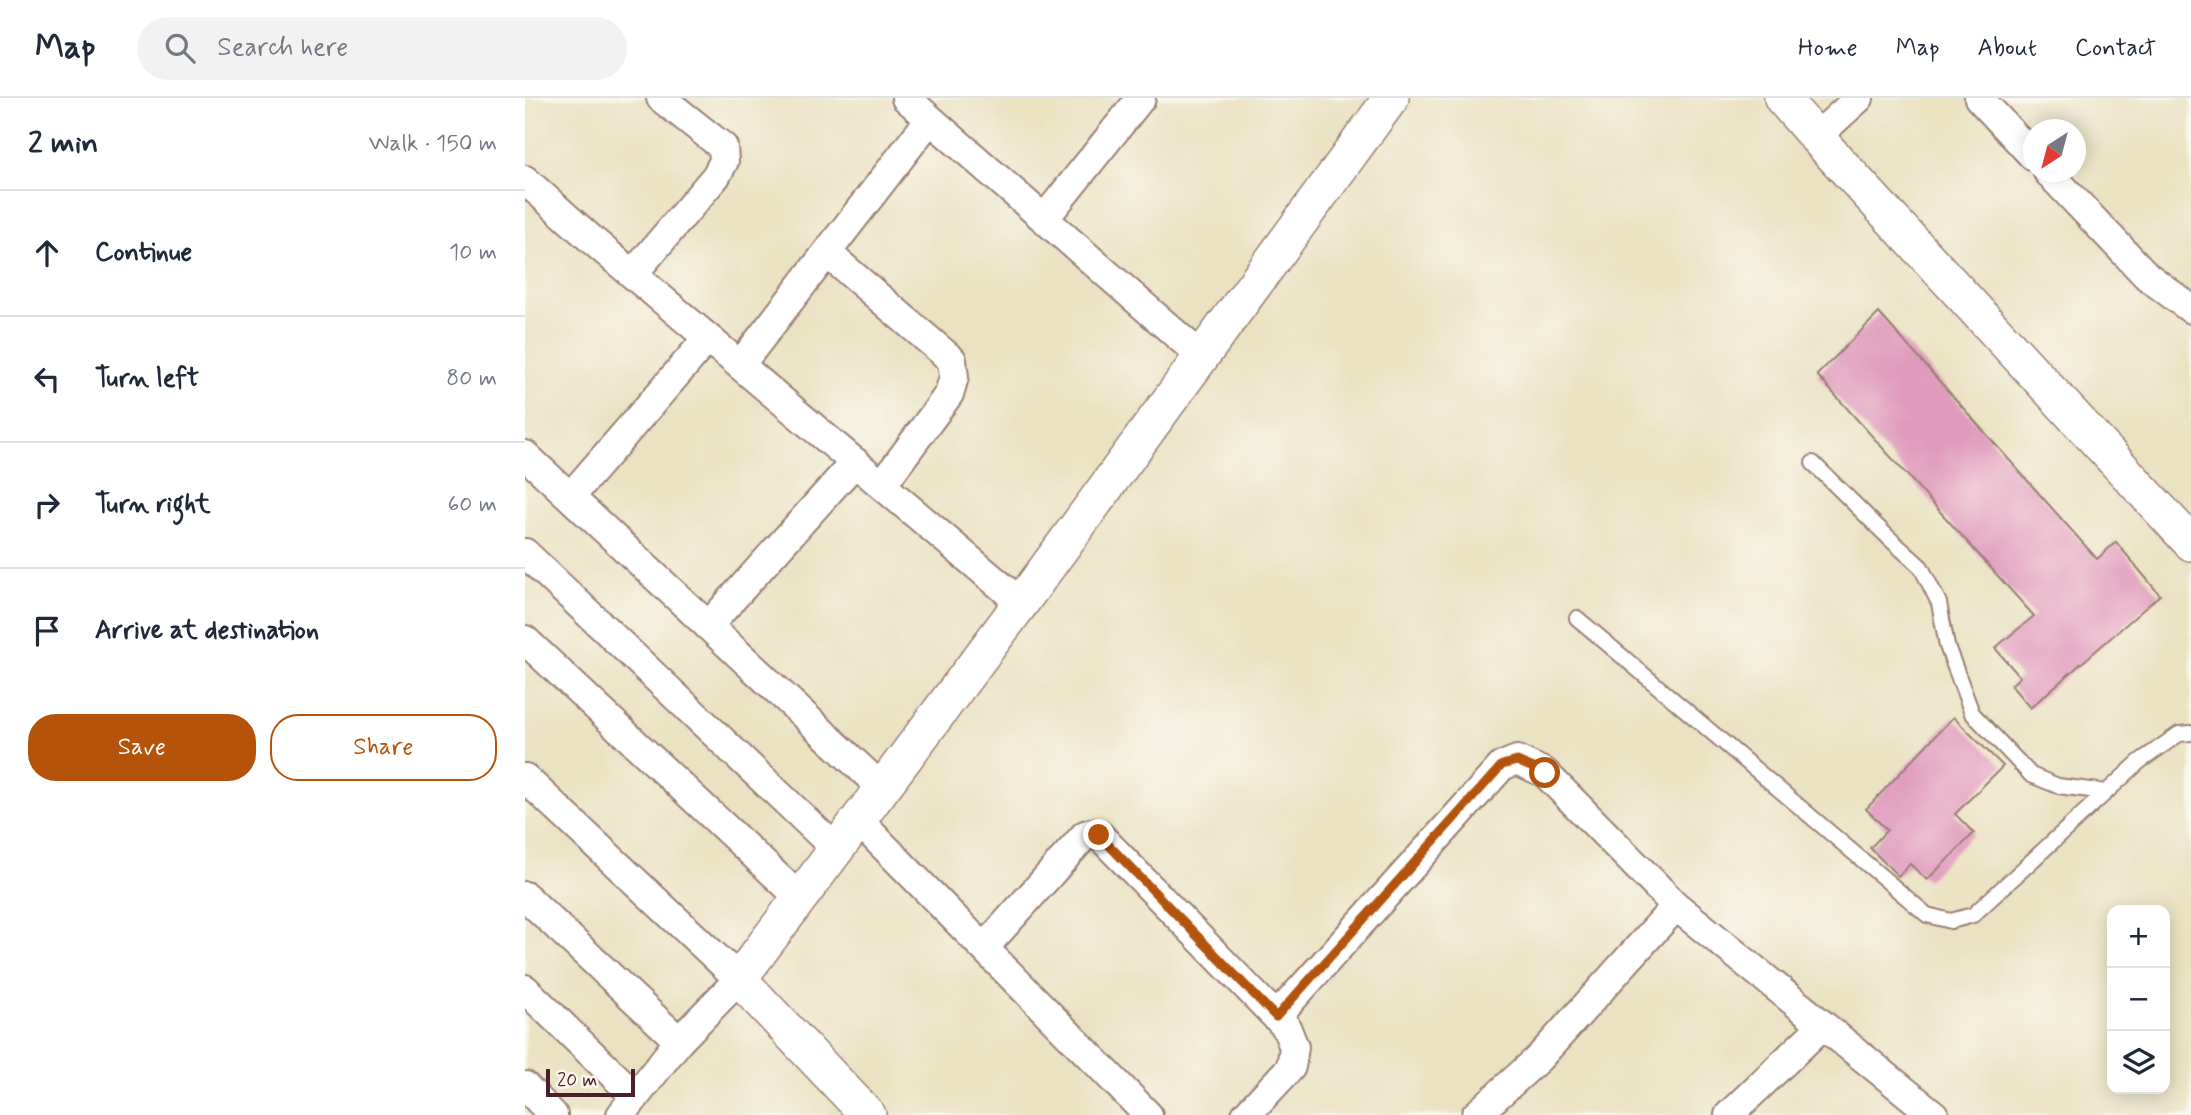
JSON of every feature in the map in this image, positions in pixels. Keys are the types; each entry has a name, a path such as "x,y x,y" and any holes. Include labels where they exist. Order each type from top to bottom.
{"street":[{"path":"633,274 716,176 724,161 723,147 661,98"},
{"path":"906,98 1202,356"},
{"path":"1044,219 1141,98"},
{"path":"525,989 628,1106 679,1041 739,979 837,850 1391,98"},
{"path":"1782,98 1815,137 2191,542"},
{"path":"1815,137 1859,98"},
{"path":"1979,98 2023,145"},
{"path":"740,365 930,119"},
{"path":"525,180 1021,603"},
{"path":"2058,182 2147,276 2191,309"},
{"path":"827,253 951,360 954,377 949,394 882,485"},
{"path":"570,497 708,338"},
{"path":"525,455 882,788"},
{"path":"708,626 855,462"},
{"path":"525,552 837,850"},
{"path":"525,640 800,898"},
{"path":"1276,1017 1502,765 1517,761 1545,773 1677,906 1934,1115"},
{"path":"525,778 739,979 868,1115"},
{"path":"858,820 1148,1115"},
{"path":"984,948 1085,835 1099,835 1286,1027 1294,1047 1291,1067 1246,1115"},
{"path":"525,896 679,1041"},
{"path":"1476,1115 1539,1058 1677,906"},
{"path":"1729,1115 1823,1025"},
{"path":"525,1086 553,1115"}],"lane":[{"path":"1812,463 1921,567 1939,603 1947,646 1972,713 2031,775 2058,786 2106,792"},
{"path":"1577,618 1927,915 1951,921 1973,915 2139,762 2179,734 2191,733"}],"building":[{"path":"1879,313 2097,559 2116,542 2160,595 2030,708 2011,685 2020,677 1995,648 2034,616 1817,375"},
{"path":"1953,717 2003,766 1955,814 1974,833 1927,880 1910,864 1898,876 1870,848 1887,830 1866,809"}],"route":[{"path":"1099,835 1276,1017 1502,765 1517,761 1545,773"}]}
